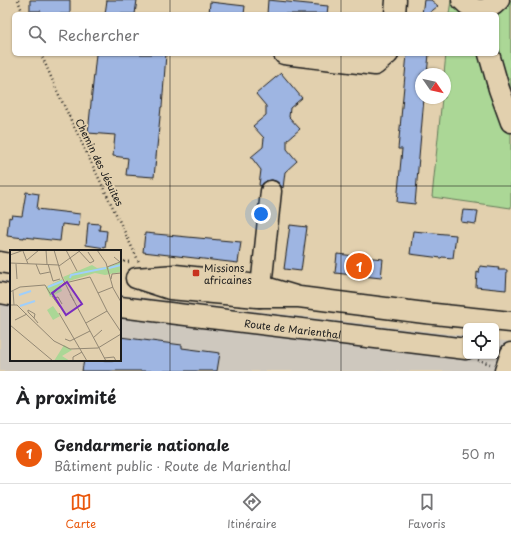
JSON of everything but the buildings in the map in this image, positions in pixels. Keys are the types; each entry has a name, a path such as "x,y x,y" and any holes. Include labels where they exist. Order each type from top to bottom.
{"street":[{"path":"395,12 396,0"},
{"path":"462,0 466,5 480,12 495,5 499,0"},
{"path":"301,56 375,65 386,56"},
{"path":"490,56 499,90 511,122"},
{"path":"261,291 271,192"},
{"path":"0,262 10,264"},
{"path":"128,277 175,275 223,280 261,291 298,297 511,322"},
{"path":"0,294 10,295"},
{"name":"Route de Marienthal","path":"121,307 463,353"},
{"path":"499,364 511,354"}],"path":[{"path":"18,0 22,12"},
{"name":"Chemin des Jésuites","path":"42,56 61,100 139,262 128,277"},
{"path":"480,359 491,364 499,364"}],"shaded area":[{"path":"0,281 10,282 10,361 121,361 121,295 463,336 463,359 499,359 499,340 511,342 511,371 0,371"}],"green space":[{"path":"451,0 511,0 511,208 432,197 441,104 451,104 451,68 445,68 446,56 499,56 499,12 449,12"}],"place":[{"name":"Gendarmerie nationale","path":"359,266"},
{"name":"Missions africaines","path":"196,273"}]}
